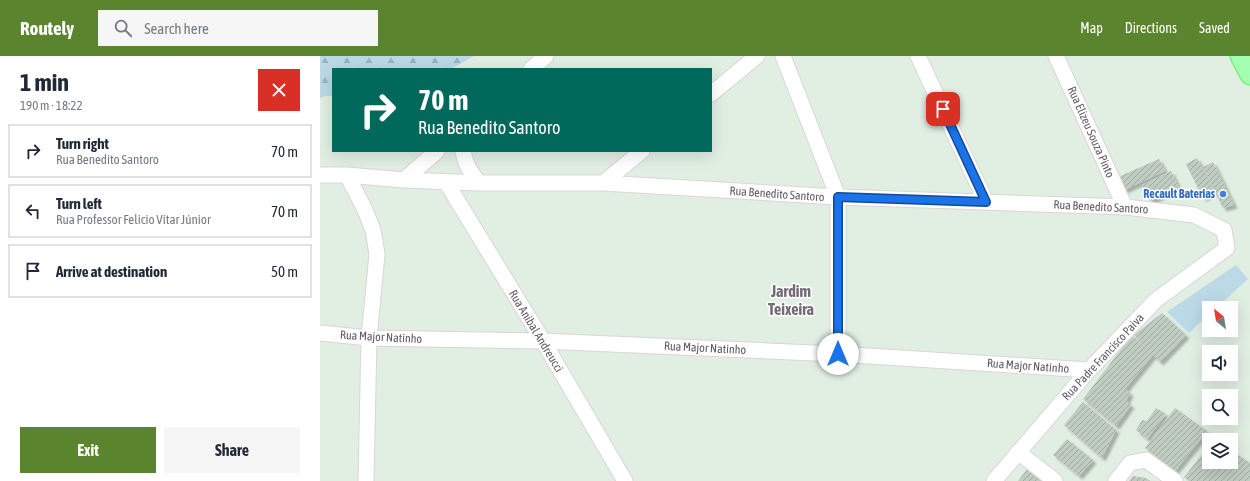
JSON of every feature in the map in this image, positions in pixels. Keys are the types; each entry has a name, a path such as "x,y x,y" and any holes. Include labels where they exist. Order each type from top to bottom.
{"main road":[{"path":"1240,56 1250,75"}],"street":[{"path":"532,68 546,56"},
{"path":"712,93 757,56"},
{"path":"783,56 838,197 838,354"},
{"path":"918,56 986,202"},
{"name":"Rua Elizeu Souza Pinto","path":"1056,56 1125,207"},
{"path":"404,180 436,152"},
{"path":"463,152 469,170 479,183"},
{"path":"603,183 641,152"},
{"name":"Rua Benedito Santoro","path":"320,175 347,175 404,180 479,183 603,183 838,197 1125,207 1194,214 1224,230 1227,248"},
{"path":"347,175 365,210 373,230 377,254 369,338 366,481"},
{"name":"Rua Anibal Andreucci","path":"446,182 543,341 625,481"},
{"name":"Rua Padre Francisco Paiva","path":"994,481 1089,370 1156,300 1227,248"},
{"name":"Rua Major Natinho","path":"320,333 369,338 543,341 838,354 1089,370"},
{"path":"1018,452 1055,481"},
{"path":"1116,481 1130,463 1146,460 1175,481"}],"green space":[{"path":"320,56 474,56 453,68 332,68 332,96 320,98"},
{"path":"1236,265 1248,279 1224,301 1202,301 1202,321 1189,333 1167,312"}],"building":[{"path":"1197,158 1214,192 1203,198 1186,164"},
{"path":"1159,159 1165,171 1124,190 1118,177"},
{"path":"1213,162 1234,205 1223,208 1203,167"},
{"path":"1171,171 1179,188 1150,201 1142,185"},
{"path":"1162,313 1186,335 1160,362 1153,355 1125,389 1130,393 1126,401 1131,405 1116,426 1083,399 1132,335 1149,351 1134,335"},
{"path":"1083,402 1116,430 1102,458 1064,425"},
{"path":"1156,408 1166,414 1147,439 1136,430 1142,420 1147,421"},
{"path":"1175,408 1207,431 1205,433 1202,433 1202,437 1175,471 1145,448"},
{"path":"1067,439 1093,460 1079,476 1053,455"},
{"path":"1202,455 1202,469 1238,469 1238,455 1250,463 1250,481 1189,481 1184,477"},
{"path":"1028,468 1043,481 1018,481"},
{"path":"1133,476 1146,478 1150,481 1129,481"}],"place":[{"name":"Recault Baterias","path":"1223,194"}],"district":[{"name":"Jardim Teixeira","path":"791,300"}],"route":[{"path":"838,354 838,197 986,202 943,109"}]}
